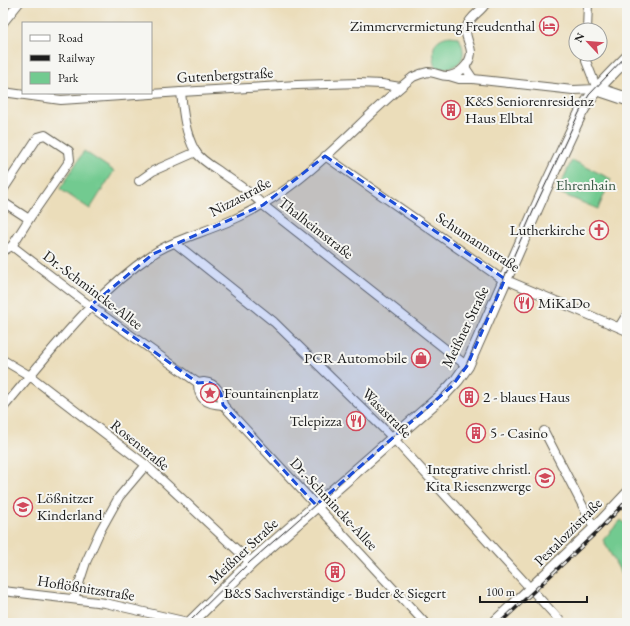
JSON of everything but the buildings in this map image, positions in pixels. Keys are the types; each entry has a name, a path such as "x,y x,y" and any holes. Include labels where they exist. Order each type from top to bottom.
{"main road":[{"name":"Meißner Straße","path":"191,623 251,563 452,386 467,366 545,189 580,114 586,103 597,89 627,58"},
{"path":"597,89 627,98"}],"street":[{"path":"3,23 19,3"},
{"path":"449,76 465,67 471,53 470,45 466,38 465,32 467,25 471,18 483,8 486,3"},
{"path":"587,22 588,3"},
{"path":"449,76 459,79 473,79 573,90 597,89 587,62"},
{"path":"465,67 473,79"},
{"name":"Nizzastraße","path":"3,408 90,306 153,254 263,205 295,182 413,77 428,72 449,76"},
{"name":"Gutenbergstraße","path":"152,94 359,83 382,84 400,87"},
{"name":"Gutenbergstraße","path":"3,92 61,100 151,94"},
{"name":"Thalheimstraße","path":"181,92 187,132 196,152 209,164 254,196 263,205 467,366"},
{"path":"3,190 38,138 45,136 69,151 70,160 12,246 3,251"},
{"path":"140,181 153,171 196,152"},
{"name":"Schumannstraße","path":"325,156 499,277 623,329"},
{"path":"3,202 29,219"},
{"name":"Wasastraße","path":"175,243 274,322 394,438 562,623"},
{"name":"Dr.-Schmincke-Allee","path":"12,246 90,306 198,383 208,382 216,386 221,394 222,405 426,623"},
{"path":"623,329 627,314"},
{"name":"Rosenstraße","path":"3,360 30,376 146,465 251,563"},
{"name":"Dr.-Schmincke-Allee","path":"198,383 200,394 204,400 212,404 222,405"},
{"path":"544,431 594,526"},
{"path":"74,599 86,562 100,531 119,497 146,465"},
{"name":"Pestalozzistraße","path":"492,623 594,526 627,492"},
{"name":"Hoflößnitzstraße","path":"3,591 105,603 166,620 191,623"}],"highlighted area":[{"path":"325,156 505,279 467,366 452,386 316,505 223,405 221,394 216,386 208,382 198,383 90,306 153,254 263,205"}],"green space":[{"path":"449,36 459,37 463,48 463,55 459,63 455,66 446,69 436,69 434,58 435,44 443,38"},
{"path":"84,151 114,171 90,209 60,189"},
{"name":"Ehrenhain","path":"572,160 611,179 598,209 557,192"},
{"path":"204,385 215,390 218,400 214,401 205,396 201,386"},
{"path":"621,520 627,525 627,584 603,540"}],"tram line":[{"path":"188,623 250,562 444,392 456,379 466,365 535,207 579,113 589,95 627,55"}],"railway":[{"path":"500,623 598,531 627,501"}],"place":[{"name":"Zimmervermietung Freudenthal","path":"549,26"},
{"name":"K&S Seniorenresidenz Haus Elbtal","path":"451,110"},
{"name":"Lutherkirche","path":"599,230"},
{"name":"MiKaDo","path":"524,303"},
{"name":"PCR Automobile","path":"421,358"},
{"name":"Fountainenplatz","path":"210,393"},
{"name":"2 - blaues Haus","path":"469,397"},
{"name":"Telepizza","path":"356,421"},
{"name":"5 - Casino","path":"476,433"},
{"name":"Integrative christl. Kita Riesenzwerge","path":"545,478"},
{"name":"Lößnitzer Kinderland","path":"23,507"},
{"name":"B&S Sachverständige - Buder & Siegert","path":"335,572"}]}
